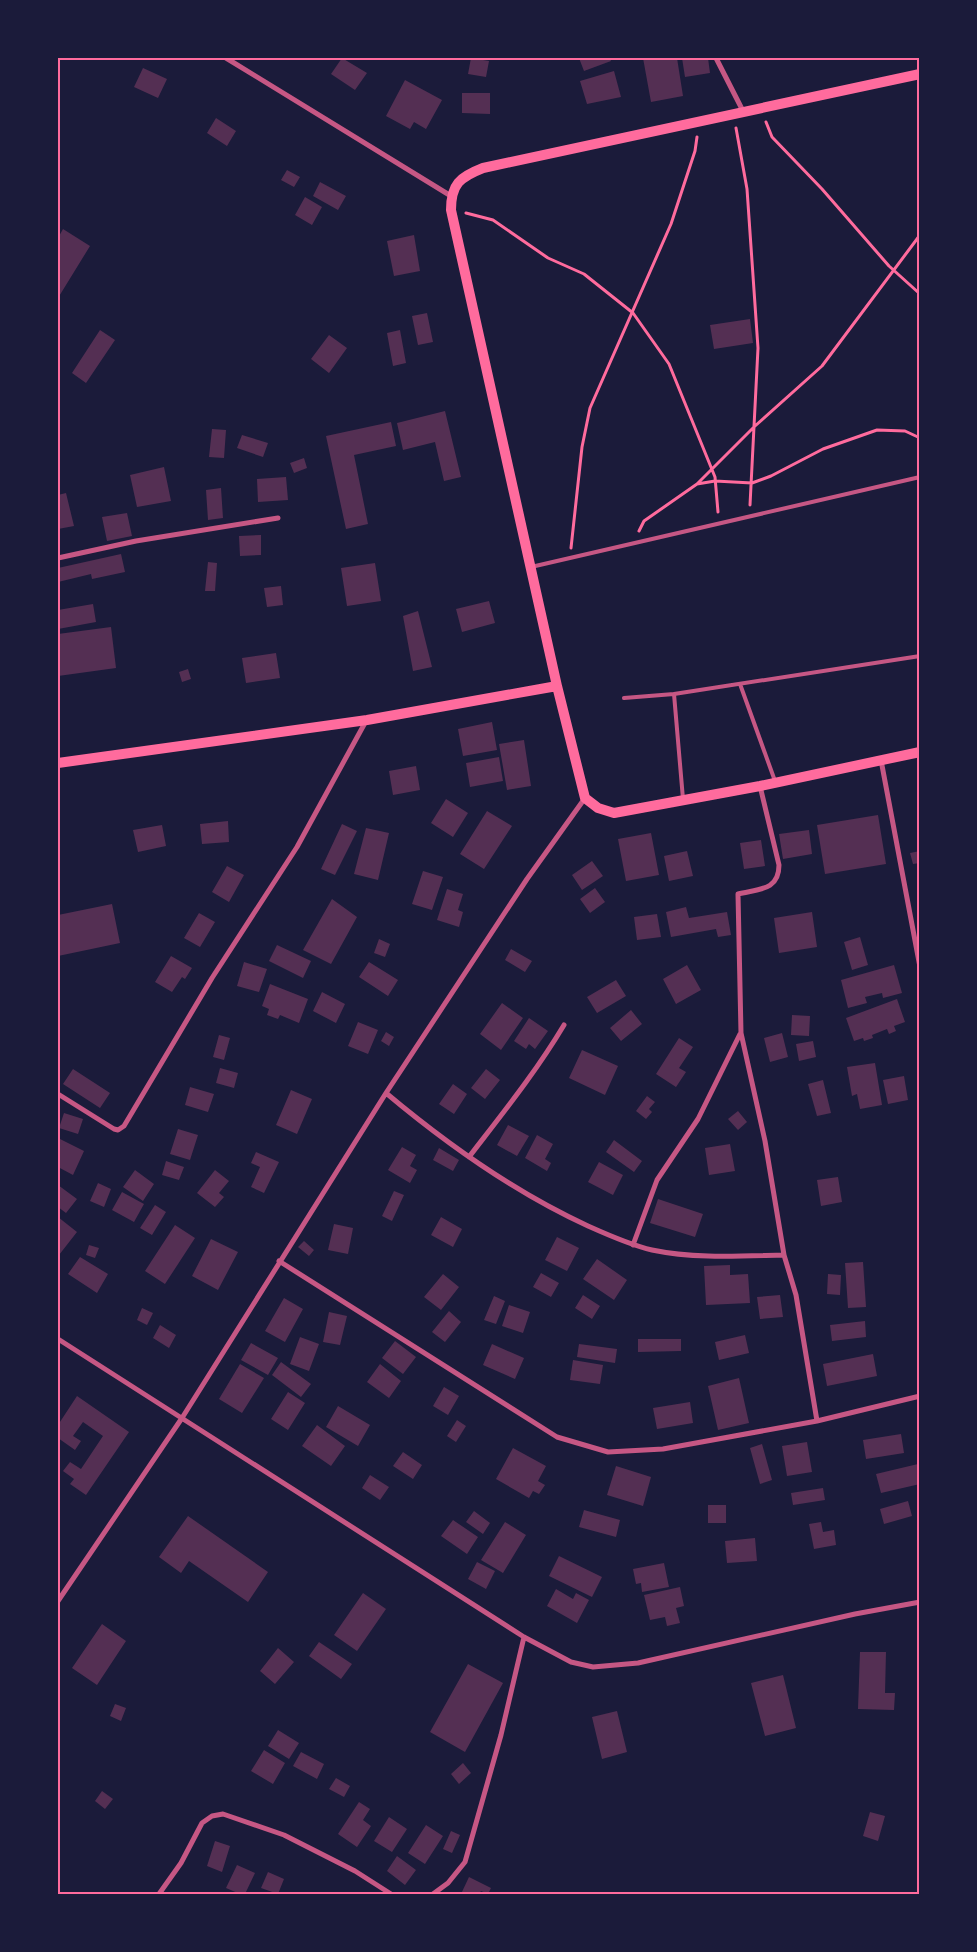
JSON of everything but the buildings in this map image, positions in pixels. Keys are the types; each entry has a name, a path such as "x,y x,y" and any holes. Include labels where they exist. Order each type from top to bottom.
{"main road":[{"path":"920,74 762,110 483,168 466,175 456,184 451,196 451,210 557,686 585,798 598,808 614,813 776,783 920,752"},
{"path":"58,763 367,720 557,686"}],"street":[{"path":"226,58 451,196"},
{"path":"716,58 739,114"},
{"path":"58,558 136,541 278,518"},
{"path":"58,1094 114,1129 118,1130 124,1126 212,978 297,846 367,720"},
{"path":"881,760 920,967"},
{"path":"760,786 779,865 779,874 771,886 738,894 741,1033 761,1121 784,1255 796,1295 817,1421"},
{"path":"58,1601 182,1418 386,1093 527,879 585,798"},
{"path":"469,1157 531,1077 564,1025"},
{"path":"633,1245 657,1180 698,1119 741,1033"},
{"path":"386,1093 431,1130 524,1193 562,1214 633,1245 684,1254 784,1255"},
{"path":"279,1261 557,1437 608,1452 662,1449 817,1421 920,1396"},
{"path":"58,1339 524,1637 570,1662 593,1667 638,1663 855,1614 920,1602"},
{"path":"434,1894 448,1883 465,1862 501,1735 524,1637"},
{"path":"159,1894 181,1863 202,1823 212,1816 223,1814 284,1835 355,1871 391,1894"}],"lane":[{"path":"531,567 920,477"},
{"path":"624,698 674,694 920,656"},
{"path":"740,684 776,783"},
{"path":"674,694 683,801"}],"path":[{"path":"762,110 772,137 822,189 892,270 920,294"},
{"path":"739,114 758,348 750,516"},
{"path":"570,558 582,447 590,408 671,224 694,151 700,123"},
{"path":"451,210 493,220 548,258 584,274 633,313 669,364 712,468 719,523"},
{"path":"633,543 644,521 697,484 755,426 822,366 920,235"},
{"path":"697,484 715,480 752,484 823,449 877,430 905,431 920,438"}]}
